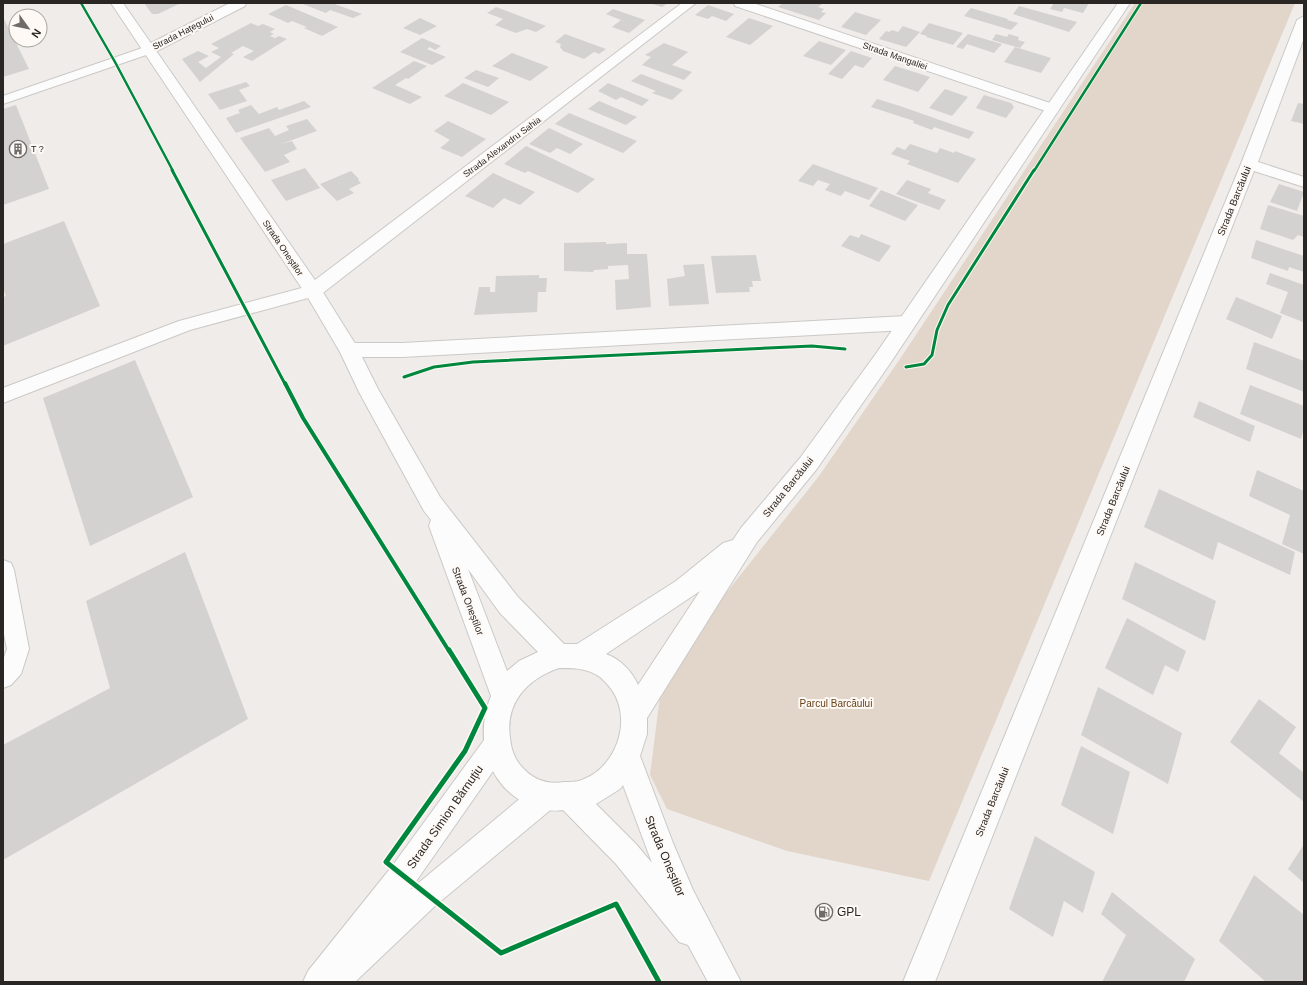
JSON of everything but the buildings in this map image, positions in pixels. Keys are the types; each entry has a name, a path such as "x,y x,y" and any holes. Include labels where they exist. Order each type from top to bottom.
{"street":[{"name":"Strada Oneștilor","path":"117,3 313,291 349,350 369,392 432,504 509,605 569,656"},
{"name":"Strada Hațegului","path":"148,50 240,3"},
{"name":"Strada Alexandru Sahia","path":"313,291 690,3"},
{"name":"Strada Mangaliei","path":"740,3 1051,108"},
{"name":"Strada Barcăului","path":"635,712 749,535 808,464 882,360 1051,108 1124,3"},
{"name":"Strada Barcăului","path":"919,982 1249,164 1304,20"},
{"path":"1249,164 1304,182"},
{"path":"349,350 402,350 906,323"},
{"name":"Strada Oneștilor","path":"432,504 504,697"},
{"name":"Strada Barcăului","path":"569,656 684,588 749,535"},
{"path":"569,656 600,662 616,674 628,692 635,712 635,735 627,757 618,772 603,785 587,794 557,797 521,786 505,768 496,745 496,720 504,697 518,677 537,664 569,656"},
{"name":"Strada Simion Bărnuțiu","path":"319,982 403,875 496,745"},
{"name":"Strada Oneștilor","path":"627,757 652,830 708,954 725,982"},
{"name":"Strada Oneștilor","path":"557,797 626,854 708,954"},
{"path":"332,982 426,894 557,797"}],"lane":[{"path":"3,100 148,50"},
{"path":"3,396 185,325 313,291"},
{"path":"3,570 18,649 13,666 3,677"}],"green space":[{"name":"Parcul Barcăului","path":"1135,3 1295,3 929,881 787,851 667,809 650,775 661,688 703,622 819,476 902,356"}],"cycle path":[{"path":"81,3 115,62 303,418 485,708 465,751 386,862 501,953 616,904 659,982"},
{"path":"906,367 924,364 932,355 937,330 948,305 1141,3"},
{"path":"404,377 434,367 473,362 812,346 845,349"}],"place":[{"name":"T ?","path":"18,149"},
{"name":"GPL","path":"824,912"}]}
